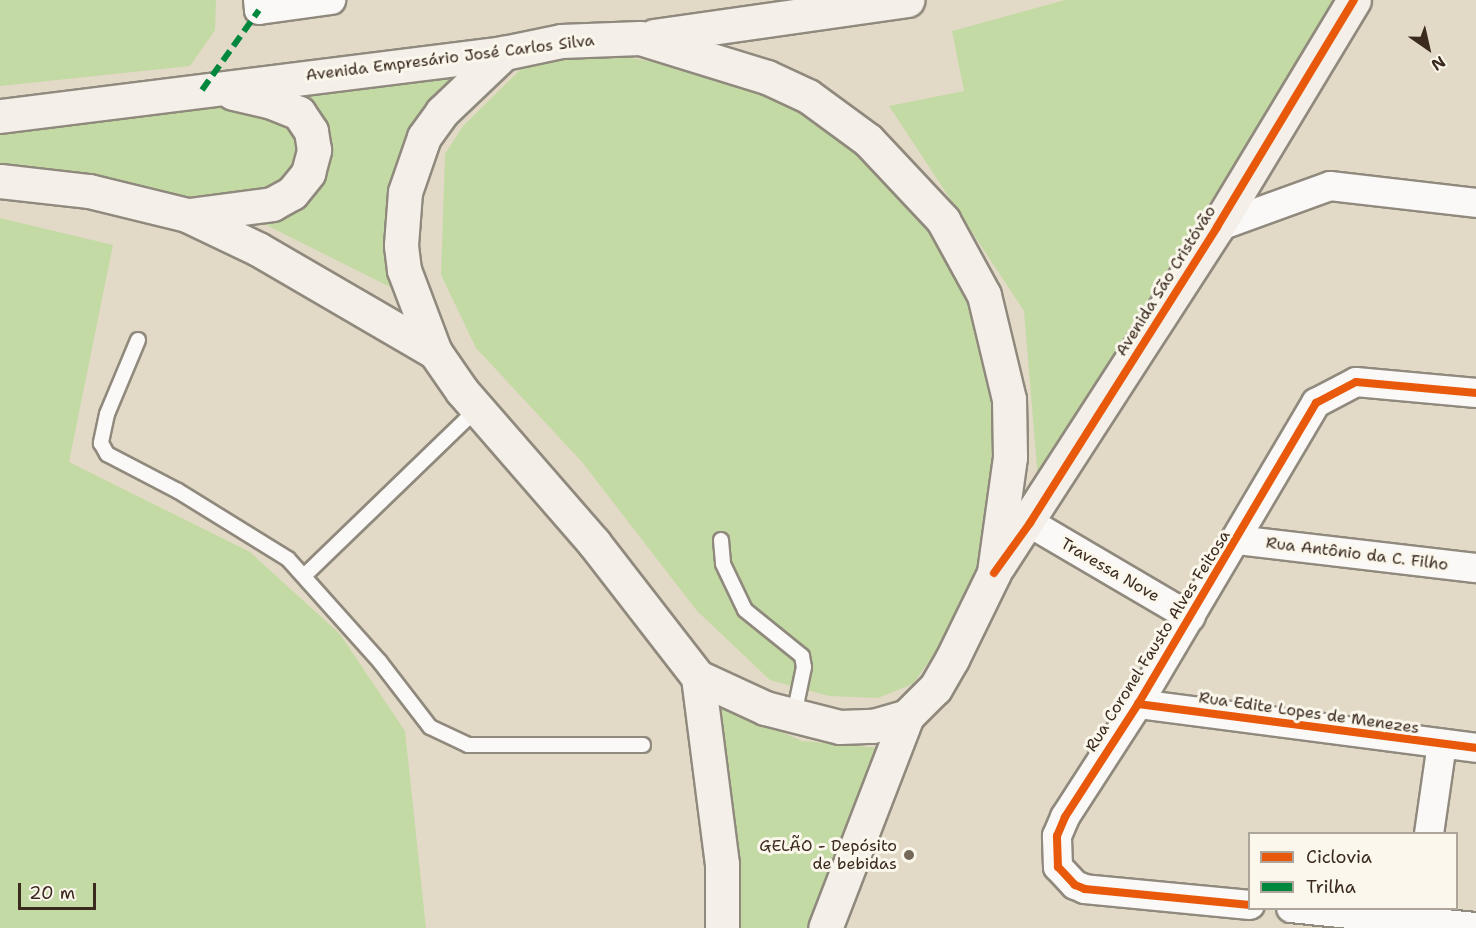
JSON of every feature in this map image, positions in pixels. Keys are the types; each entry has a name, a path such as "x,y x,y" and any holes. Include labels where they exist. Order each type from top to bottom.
{"main road":[{"path":"640,38 907,0"},
{"name":"Avenida São Cristóvão","path":"994,573 1029,523 1217,227 1354,0"},
{"name":"Avenida Empresário José Carlos Silva","path":"0,116 504,53 561,41 640,38 726,62 808,96 868,140 943,220 984,295 1009,399 1010,457 994,573 952,659 935,688 907,716 825,928"},
{"path":"504,53 442,112 424,137 405,192 401,245 404,270 435,352 478,408 594,543 698,677 794,717 840,728 873,726 907,716"},
{"path":"187,215 272,204 292,193 308,173 314,150 310,131 299,113 272,102 216,88"},
{"path":"0,181 89,191 187,215 258,249 435,352"},
{"path":"698,677 722,864 722,928"}],"street":[{"path":"258,5 331,0"},
{"path":"1217,227 1330,186 1476,203"},
{"name":"Rua Coronel Fausto Alves Feitosa","path":"1248,904 1085,889 1075,885 1058,867 1055,849 1065,817 1138,704 1316,403 1336,390 1356,382 1476,393"},
{"name":"Travessa Nove","path":"1029,523 1190,617"},
{"name":"Rua Antônio da C. Filho","path":"1237,540 1476,568"},
{"name":"Rua Edite Lopes de Menezes","path":"1138,704 1476,748"},
{"path":"1430,832 1442,744"},
{"path":"1306,916 1418,914 1476,927"}],"lane":[{"path":"138,340 107,414 101,443 106,454 178,491 288,559 380,662 429,727 443,736 468,745 643,745"},
{"path":"304,576 478,408"},
{"path":"721,540 723,564 745,610 802,656 804,667 794,717"}],"green space":[{"path":"0,0 216,0 215,30 190,66 0,86"},
{"path":"1065,0 1336,0 1038,479 1024,311 889,106 964,91 952,31"},
{"path":"591,51 682,67 754,86 818,116 898,178 952,252 979,322 993,405 991,475 982,560 950,631 913,684 878,698 829,696 770,680 697,611 582,462 476,348 441,275 445,154 463,126 525,65"},
{"path":"465,72 411,153 414,299 220,202 0,164 0,135"},
{"path":"0,218 113,245 69,462 250,552 340,634 405,731 426,928 0,928"},
{"path":"717,703 802,741 881,748 812,928 741,928 729,779"}],"marked path":[{"path":"202,90 259,10"}],"cycle path":[{"path":"994,573 1030,523 1217,227 1354,0"},
{"path":"1248,905 1085,889 1075,885 1058,867 1057,836 1065,817 1138,704 1316,403 1356,382 1476,393"},
{"path":"1138,704 1476,748"}],"place":[{"name":"GELÃO - Depósito de bebidas","path":"909,855"}]}
